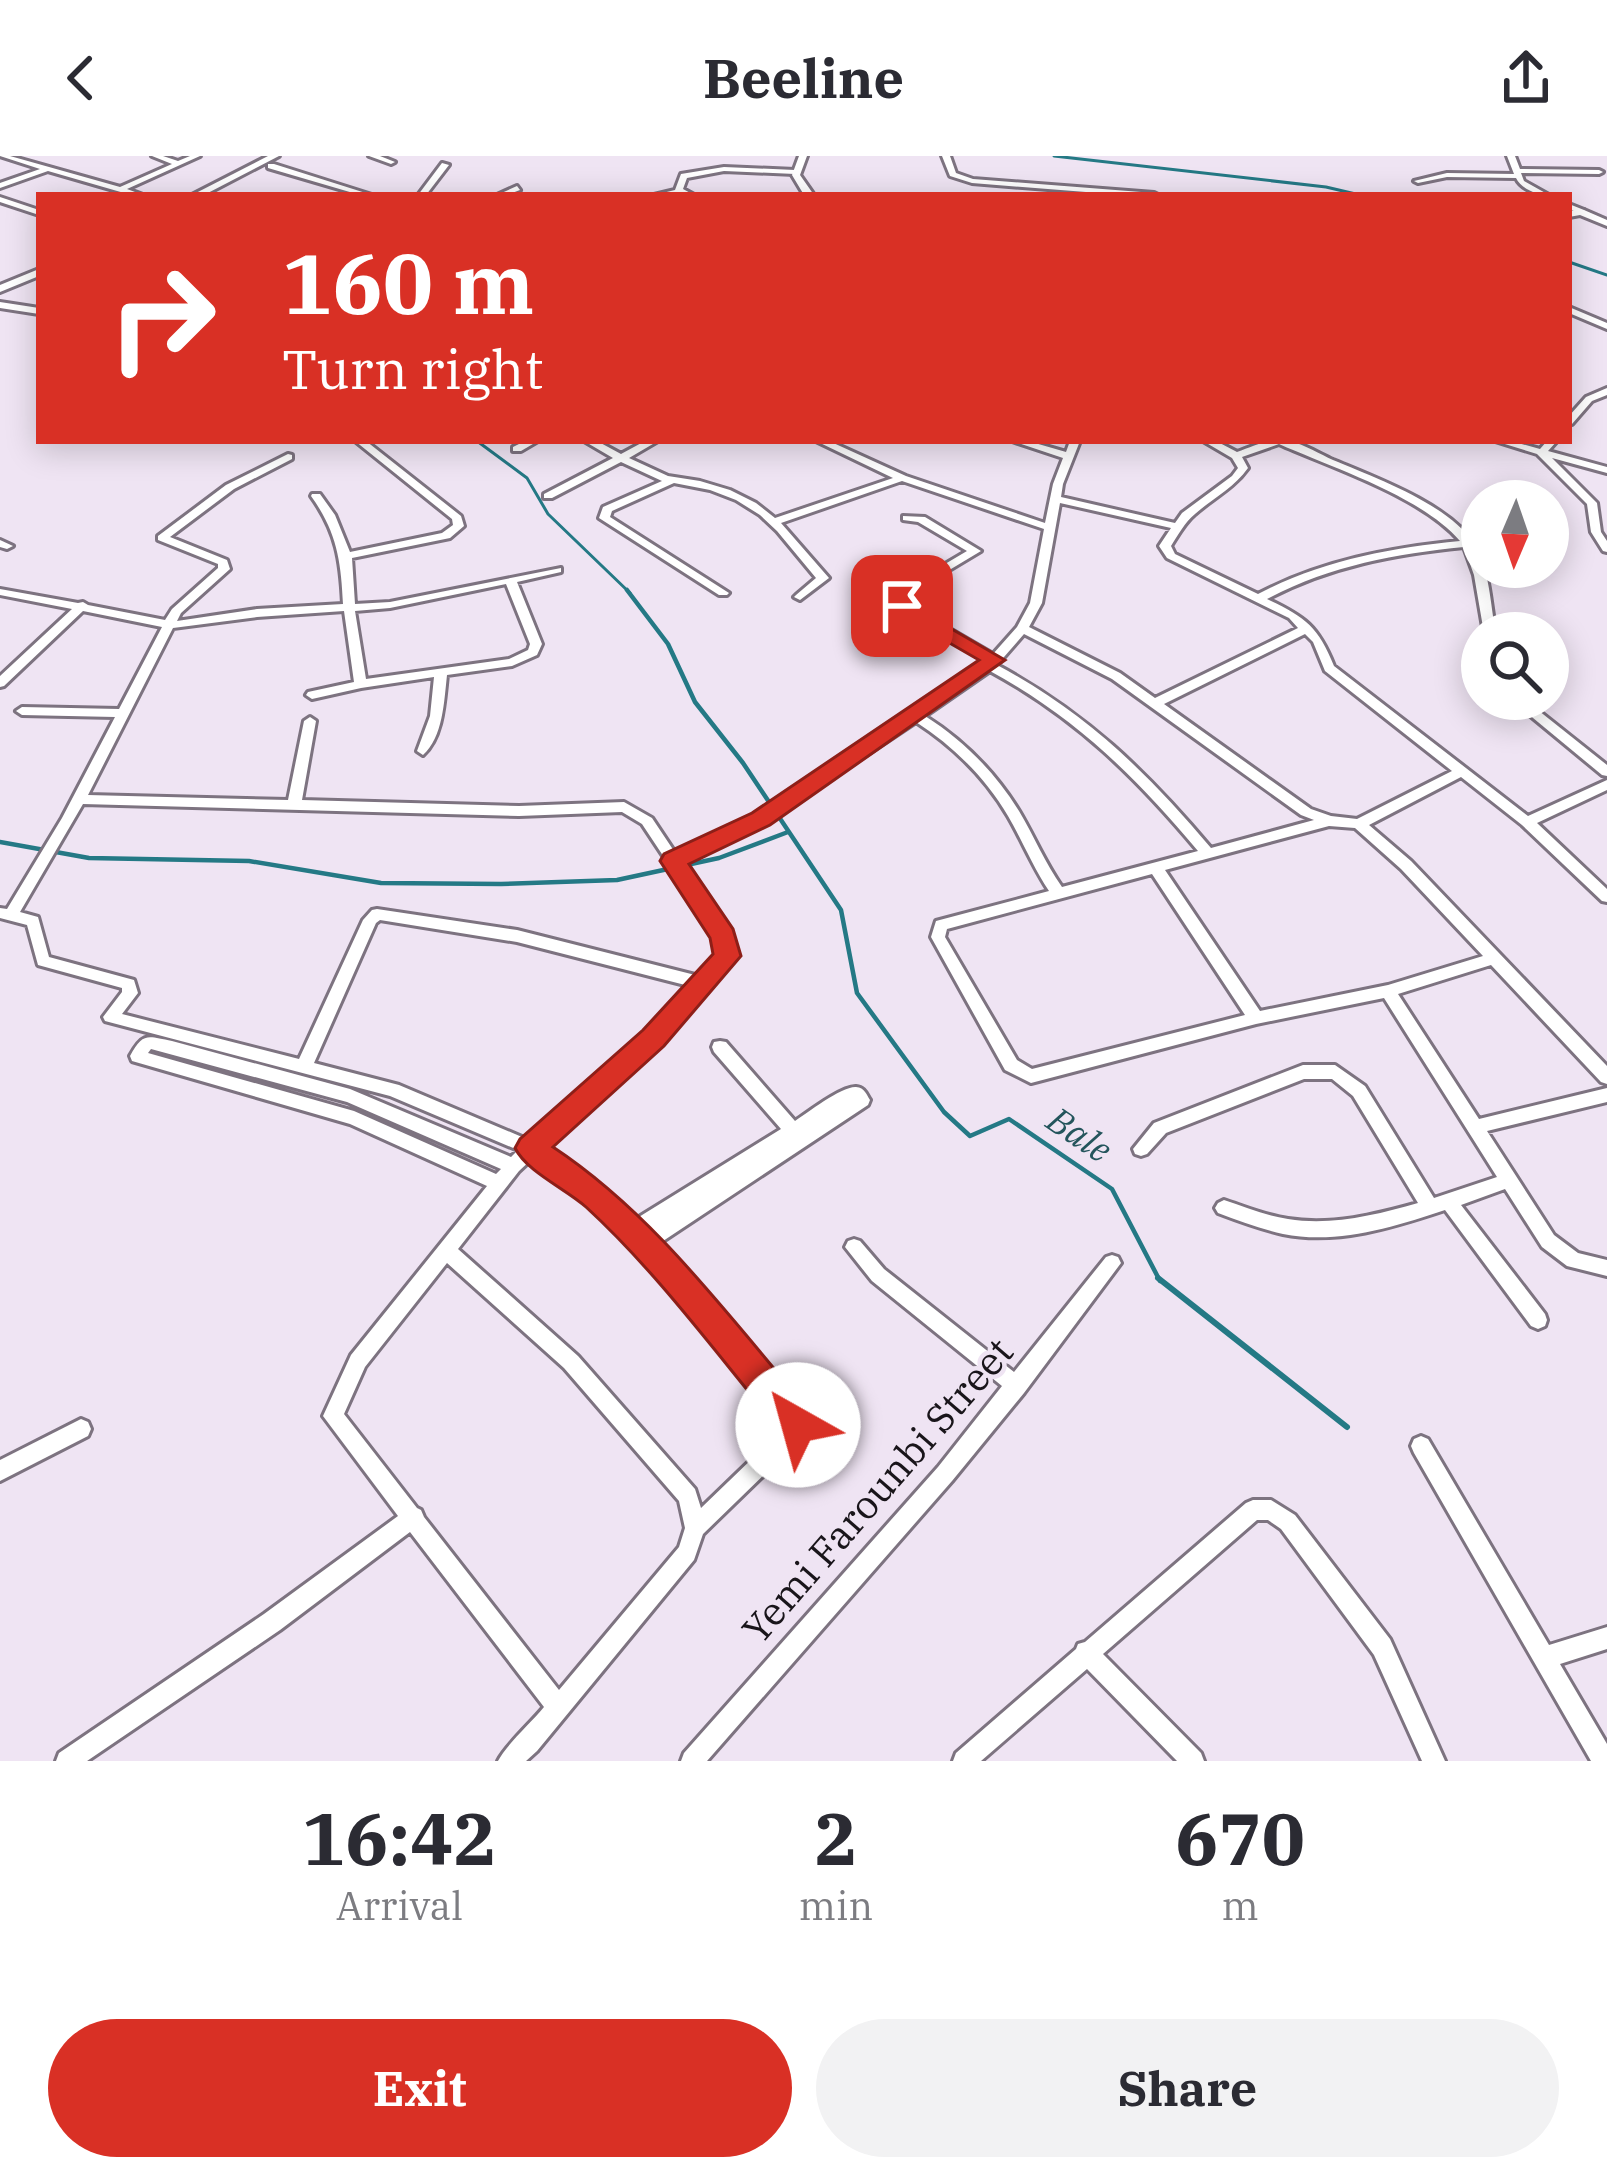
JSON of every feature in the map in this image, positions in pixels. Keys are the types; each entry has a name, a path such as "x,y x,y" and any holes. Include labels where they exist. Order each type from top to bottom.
{"main road":[{"path":"204,192 290,156"},
{"path":"803,156 795,172 807,192"},
{"path":"219,192 273,161"},
{"path":"1573,210 1605,220"},
{"path":"0,285 36,271"}],"street":[{"path":"2,156 131,192"},
{"path":"156,156 179,164"},
{"path":"116,192 196,156"},
{"path":"374,156 391,162"},
{"path":"946,156 950,170 971,181 1115,192"},
{"path":"1502,156 1511,156 1517,174 1541,192"},
{"path":"0,186 55,158"},
{"path":"273,161 360,192"},
{"path":"426,192 445,165"},
{"path":"678,191 684,176 703,172 795,172"},
{"path":"1418,182 1447,175 1599,172"},
{"path":"508,192 517,188"},
{"path":"673,192 681,192"},
{"path":"0,199 36,212"},
{"path":"0,305 36,311"},
{"path":"1572,311 1607,326"},
{"path":"1572,418 1588,399 1607,391"},
{"path":"346,556 446,536 459,526 457,518 363,444"},
{"path":"517,449 526,444"},
{"path":"595,444 673,480"},
{"path":"548,496 648,444"},
{"path":"828,444 902,478 1051,528"},
{"path":"1028,444 1068,455"},
{"path":"680,870 992,663 1022,628 1043,579 1056,499 1074,444"},
{"path":"1214,444 1236,456 1243,468 1175,526 1165,546 1171,556 1308,628 1329,668 1526,822 1607,897"},
{"path":"1236,456 1270,444"},
{"path":"1285,444 1426,509 1461,537"},
{"path":"1510,444 1607,470"},
{"path":"1541,453 1549,444"},
{"path":"1541,453 1592,503 1596,532 1607,549"},
{"path":"288,458 230,487 162,538 224,566 217,578 176,611 44,863 6,913 34,921 43,961 129,984 130,992 111,1017 393,1090 531,1148 578,1180 638,1237 798,1425 695,1528 687,1553 556,1706 535,1752 508,1761"},
{"path":"723,593 604,518 607,509 685,477 717,488 773,521 823,578 800,597"},
{"path":"773,521 902,478"},
{"path":"316,496 330,515 346,556 361,684"},
{"path":"1056,499 1175,526"},
{"path":"907,518 921,519 975,551 900,595 902,606 1059,705 1113,747 1139,770 1208,854"},
{"path":"1257,599 1299,574 1346,560 1461,544"},
{"path":"0,592 172,625 276,611 350,610 557,570"},
{"path":"312,695 512,662 533,652 536,644 511,582"},
{"path":"0,683 83,605"},
{"path":"1022,628 1084,658 1156,703 1264,785 1329,821"},
{"path":"1156,703 1308,628"},
{"path":"423,751 436,716 441,672"},
{"path":"22,711 124,712"},
{"path":"914,714 953,741 982,771 1014,814 1039,867 1059,894"},
{"path":"1542,720 1607,772"},
{"path":"295,805 310,721"},
{"path":"1462,771 1359,824 1329,821 941,925 937,931 1019,1073 1046,1076 1256,1018 1388,991 1493,958"},
{"path":"1526,822 1607,784"},
{"path":"79,799 519,811 624,807 647,821 724,936 727,956 706,985 513,1166 358,1361 333,1416 556,1706"},
{"path":"1359,824 1406,865 1607,1077"},
{"path":"1156,870 1256,1018"},
{"path":"305,1064 370,920 377,914 517,936 706,985"},
{"path":"1388,991 1561,1254 1607,1268"},
{"path":"501,1184 354,1118 143,1058 139,1050 147,1042 172,1047 350,1096 513,1166"},
{"path":"638,1237 797,1136 720,1047"},
{"path":"1141,1149 1160,1128 1210,1108 1304,1072 1335,1072 1359,1091 1440,1204 1538,1320"},
{"path":"1476,1127 1607,1095"},
{"path":"1224,1208 1287,1227 1329,1229 1440,1204 1509,1180"},
{"path":"854,1247 878,1275 1016,1386"},
{"path":"448,1252 571,1362 688,1496 695,1528"},
{"name":"Yemi Farounbi Street","path":"692,1761 1016,1386 1112,1263"},
{"path":"0,1472 81,1429"},
{"path":"1421,1446 1604,1761"},
{"path":"964,1761 1253,1510 1271,1510 1288,1522 1382,1647 1434,1761"},
{"path":"67,1761 254,1635 414,1517"},
{"path":"1546,1657 1607,1639"},
{"path":"1086,1652 1193,1761"}],"waterway":[{"path":"1054,156 1347,192"},
{"path":"1572,263 1607,275"},
{"path":"481,444 527,478 548,514 627,590"},
{"name":"Bale","path":"627,590 668,644 695,702 743,763 841,910 857,993 944,1112 970,1136 1009,1119 1112,1189 1159,1279"},
{"path":"0,842 89,858 249,861 381,883 501,884 617,880 719,858 788,832"},
{"name":"Bale","path":"1159,1279 1347,1427"}],"route":[{"path":"798,1425 790,1409 633,1230 578,1180 531,1148 653,1038 706,985 727,956 724,936 673,861 761,819 994,660 902,606"}]}
